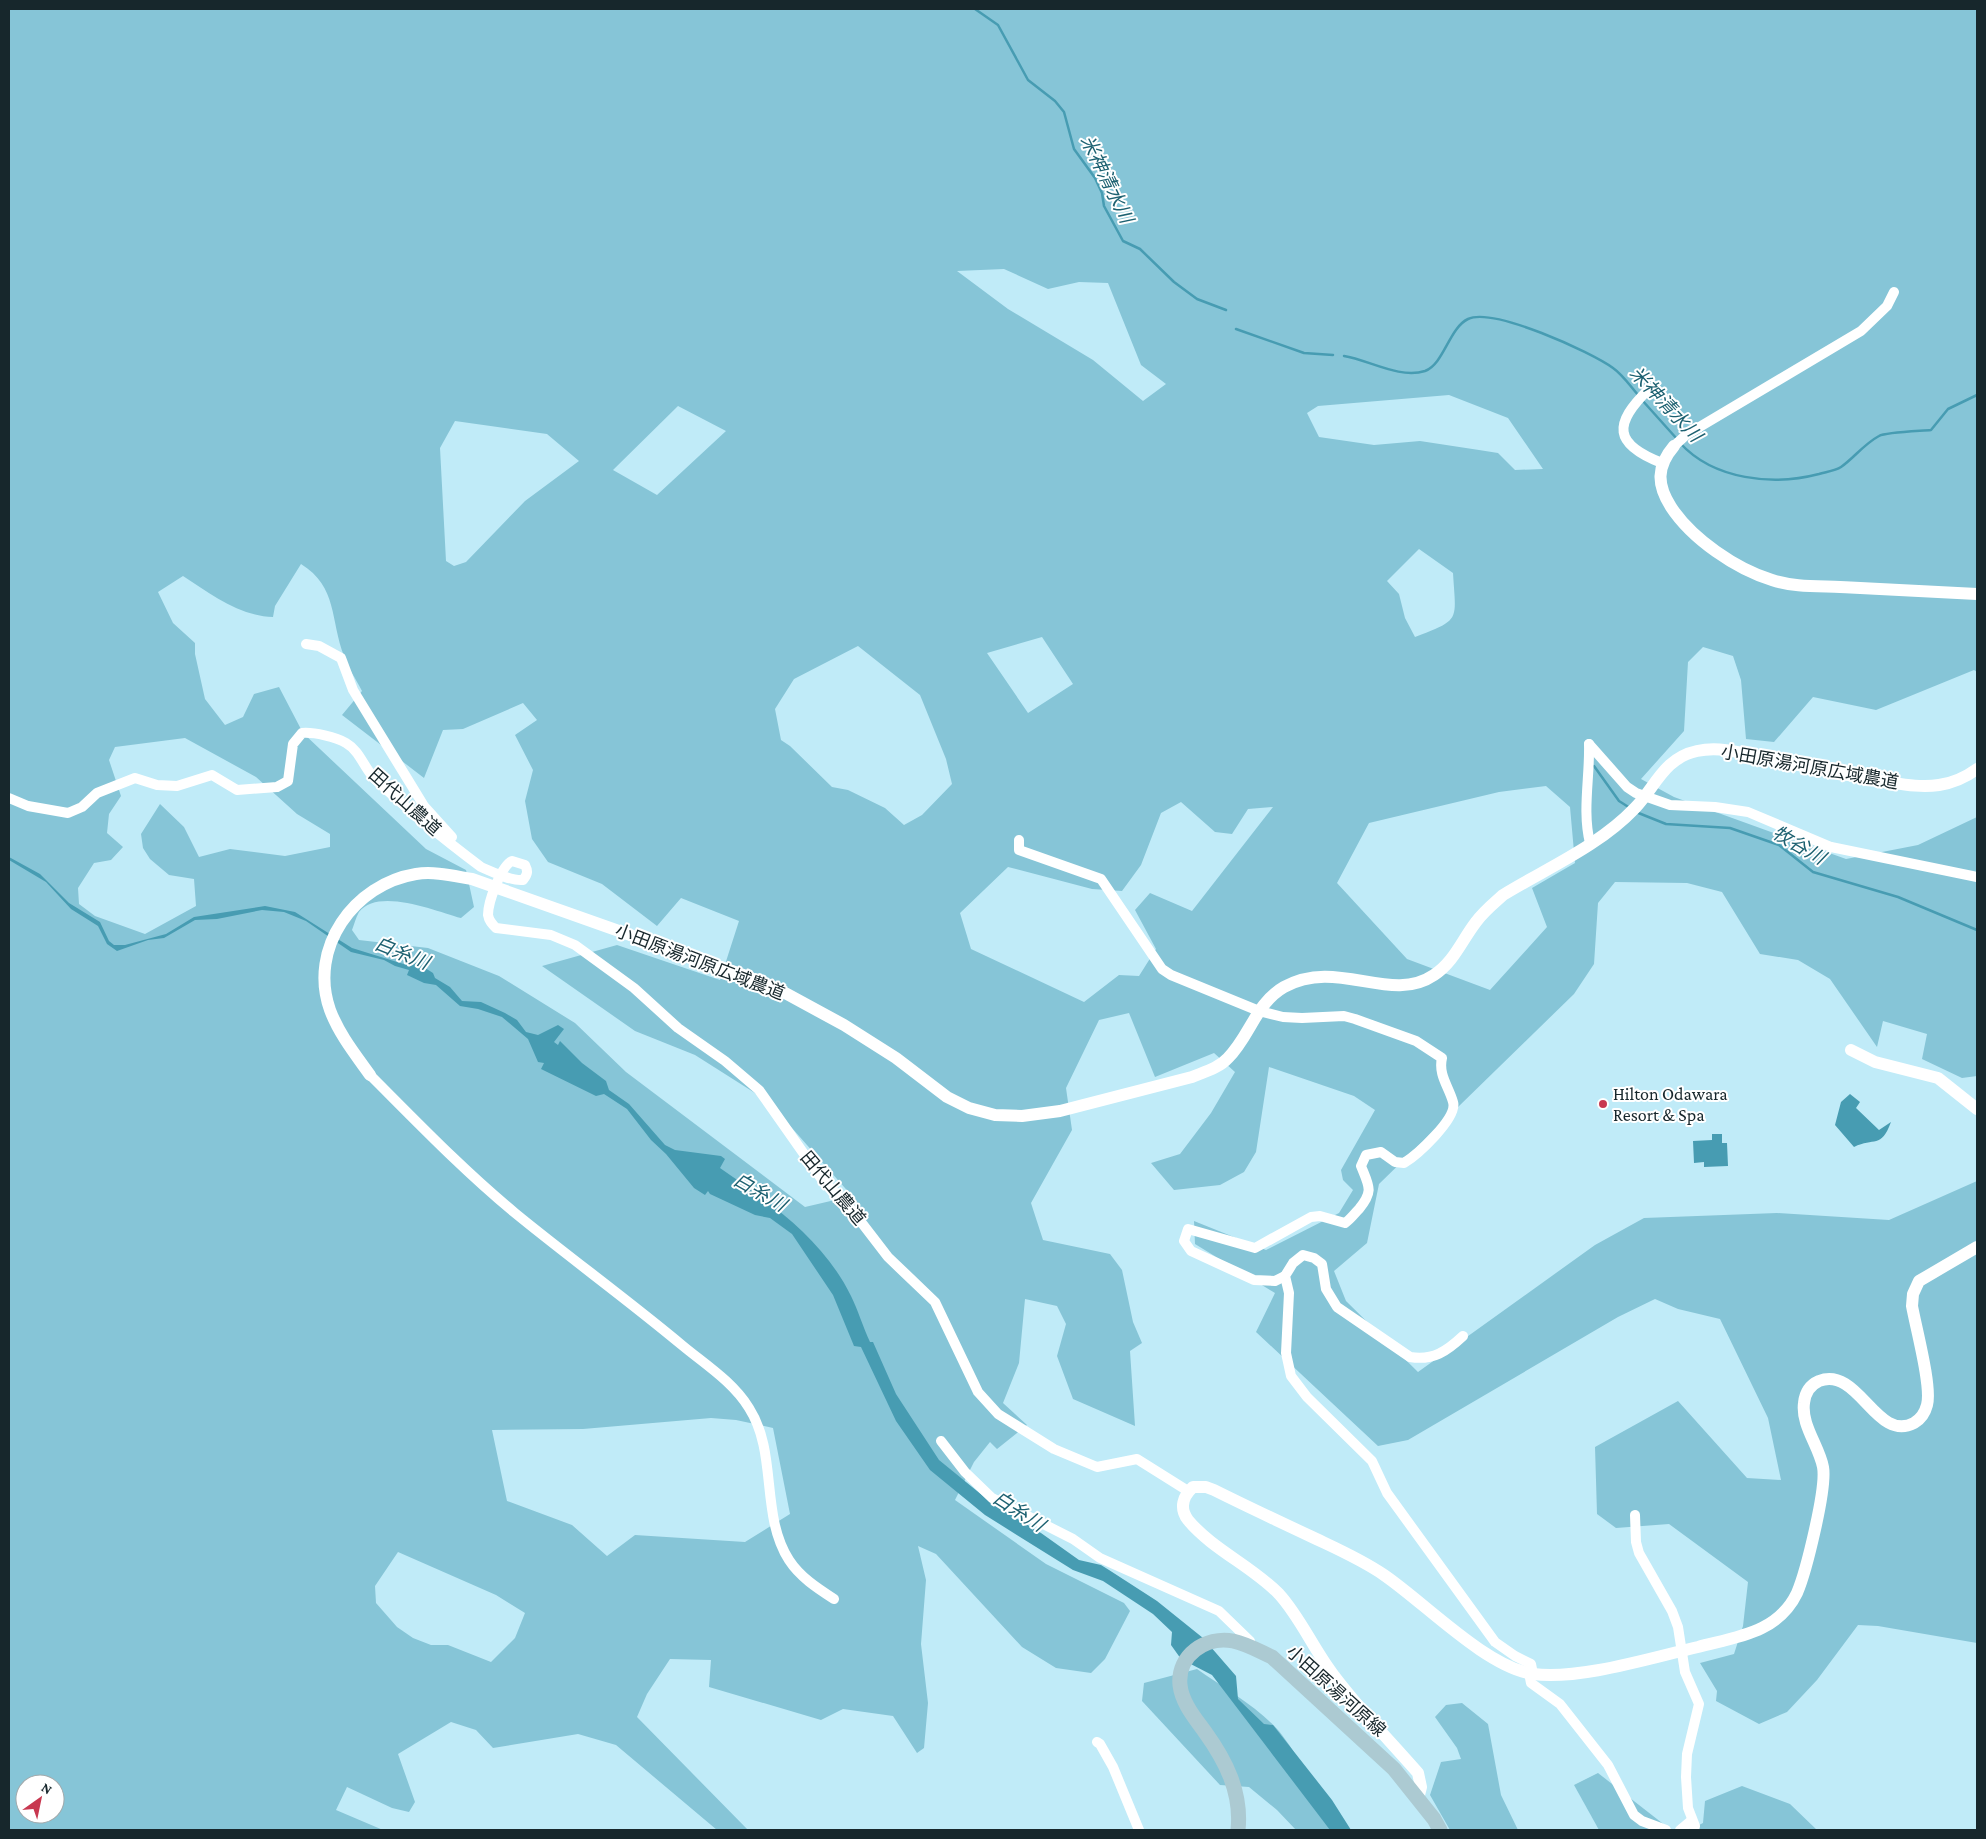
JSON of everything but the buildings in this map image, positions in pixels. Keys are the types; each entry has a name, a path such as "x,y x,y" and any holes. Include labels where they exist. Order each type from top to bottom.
{"main road":[{"name":"小田原湯河原線","path":"1238,1830 1240,1812 1229,1772 1189,1710 1183,1698 1180,1685 1183,1664 1198,1647 1216,1641 1231,1641 1251,1646 1272,1657 1394,1769 1434,1819 1440,1830"}],"street":[{"path":"1894,292 1886,306 1861,331 1698,428 1674,446 1662,463 1660,485 1673,510 1697,535 1719,553 1750,572 1774,581 1803,585 1977,594"},
{"path":"1647,391 1629,411 1623,424 1623,431 1628,444 1647,458 1662,463"},
{"path":"306,644 319,646 341,658 354,690 424,806 460,846 464,854"},
{"name":"田代山農道","path":"9,798 28,806 68,813 82,807 98,793 135,778 157,784 177,786 212,775 237,790 276,787 288,781 293,744 302,733 344,742 351,747 372,776 481,867 494,872 507,877 523,880 528,870 525,865 519,862 507,864 496,887 488,916 496,928 551,935 575,945 634,988 678,1028 726,1061 759,1090 823,1181 848,1205 888,1257 935,1302 978,1392 998,1414 1054,1449 1084,1463 1098,1467 1109,1467 1137,1459 1188,1491"},
{"path":"1590,843 1587,789 1590,772 1589,744 1627,787 1670,805 1715,807 1748,812 1831,847 1977,877"},
{"name":"小田原湯河原広域農道","path":"834,1599 799,1573 788,1559 780,1543 760,1431 749,1408 732,1386 507,1206 463,1168 370,1075 346,1042 330,1010 326,968 331,944 345,916 367,894 382,885 417,874 444,874 472,879 496,887 746,976 787,994 844,1025 896,1058 947,1097 969,1108 995,1114 1022,1116 1060,1110 1192,1077 1211,1070 1228,1059 1240,1044 1266,1000 1282,988 1311,977 1337,976 1390,986 1420,982 1443,967 1454,956 1476,922 1503,895 1604,834 1635,808 1661,773 1675,760 1684,755 1711,749 1726,750 1817,769 1918,786 1940,785 1956,781 1977,769"},
{"path":"1019,840 1019,850 1101,879 1162,969 1259,1011 1302,1018 1344,1016 1416,1041 1442,1058 1441,1072 1454,1104 1452,1115 1444,1126 1404,1163 1395,1162 1381,1152 1366,1155 1361,1166 1370,1190 1369,1197 1345,1223 1320,1216 1311,1217 1255,1248 1188,1229 1184,1241 1191,1251 1254,1280 1275,1281 1285,1276 1292,1263 1303,1256 1314,1258 1322,1264 1326,1289 1337,1307 1410,1357 1422,1359 1437,1356 1451,1348 1463,1336"},
{"path":"1850,1050 1875,1062 1938,1078 1977,1109"},
{"path":"1418,1799 1421,1787 1418,1773 1332,1673 1281,1596 1266,1582 1226,1554 1188,1519 1182,1509 1188,1491 1193,1487 1206,1487 1351,1556 1384,1575 1490,1657 1510,1667 1531,1673 1567,1676 1749,1635 1766,1627 1778,1618 1797,1591 1821,1504 1824,1484 1823,1467 1807,1424 1804,1405 1808,1391 1813,1384 1831,1378 1843,1382 1892,1425 1908,1425 1921,1418 1928,1400 1912,1306 1912,1294 1919,1281 1977,1247"},
{"path":"1285,1276 1290,1293 1286,1353 1291,1376 1307,1397 1372,1461 1387,1493 1495,1642 1515,1656 1532,1664 1530,1683 1560,1704 1608,1765 1634,1815 1642,1821 1666,1830"},
{"path":"941,1441 965,1472 992,1498 1073,1539 1100,1558 1219,1611 1250,1641 1251,1646"},
{"path":"1635,1515 1636,1542 1639,1554 1672,1611 1678,1628 1685,1672 1699,1704 1687,1754 1686,1795 1693,1825 1680,1830"},
{"path":"1097,1742 1113,1767 1139,1830"}],"shaded area":[{"path":"9,9 1977,9 1977,672 1974,670 1876,710 1813,697 1774,742 1746,739 1741,680 1733,656 1703,647 1688,662 1684,731 1641,779 1674,797 1846,859 1918,845 1977,817 1977,1076 1962,1078 1922,1059 1927,1034 1883,1021 1877,1047 1830,979 1798,960 1760,954 1722,892 1687,883 1615,882 1598,903 1594,964 1574,994 1379,1184 1367,1243 1334,1271 1346,1301 1418,1372 1595,1245 1644,1218 1777,1213 1889,1220 1977,1181 1977,1643 1878,1626 1858,1625 1817,1680 1787,1712 1759,1724 1716,1701 1717,1691 1700,1663 1734,1654 1743,1626 1748,1582 1669,1524 1616,1528 1597,1514 1595,1447 1678,1401 1747,1478 1781,1480 1768,1418 1720,1319 1678,1309 1655,1299 1618,1317 1408,1440 1378,1446 1256,1332 1275,1293 1195,1244 1194,1221 1266,1250 1339,1213 1353,1190 1343,1180 1341,1170 1375,1110 1354,1096 1269,1067 1256,1152 1244,1172 1220,1185 1174,1190 1151,1163 1180,1154 1211,1113 1235,1072 1214,1053 1155,1077 1129,1013 1099,1020 1066,1088 1072,1130 1031,1203 1043,1240 1110,1254 1122,1270 1133,1322 1142,1343 1130,1351 1135,1426 1073,1399 1057,1356 1066,1324 1057,1306 1025,1299 1019,1363 1003,1403 1027,1425 997,1449 990,1442 974,1462 955,1500 1046,1564 1124,1603 1130,1611 1105,1659 1091,1673 1056,1668 1022,1647 936,1554 918,1546 926,1580 921,1644 928,1703 924,1748 917,1753 893,1716 843,1709 821,1720 709,1687 711,1660 670,1659 647,1694 637,1717 748,1830 717,1830 616,1745 578,1734 493,1748 476,1730 451,1722 398,1754 415,1802 409,1812 392,1808 347,1787 336,1810 383,1830 9,1830","holes":["1004,269 1048,289 1079,282 1108,283 1141,365 1166,384 1143,401 1093,360 1008,309 957,271","1449,395 1508,418 1543,469 1515,470 1498,453 1420,441 1374,445 1319,437 1307,413 1318,406","678,406 726,431 657,495 613,470","455,421 547,434 579,461 525,501 466,562 454,566 446,561 440,448","1419,549 1453,573 1455,601 1452,617 1441,626 1415,637 1405,618 1399,594 1387,581","301,564 313,573 327,594 344,656 362,691 342,715 424,778 443,730 463,729 523,703 537,720 515,735 533,770 525,801 532,839 548,862 602,884 657,926 681,898 739,921 720,980 617,945 542,966 635,1031 695,1055 769,1102 852,1196 805,1207 626,1072 575,1023 499,976 428,948 359,940 352,930 359,912 368,905 379,901 393,901 423,906 461,918 474,907 466,870 426,849 303,733 279,687 254,694 243,717 225,725 205,699 195,654 195,643 173,623 158,592 183,576 226,603 249,613 273,617 275,606","1042,637 1073,684 1028,713 987,653","858,646 920,695 946,759 952,784 922,815 904,825 885,808 848,790 832,787 790,746 781,740 775,709 794,679","185,738 256,777 297,814 330,834 330,847 285,856 230,849 199,857 184,827 160,804 141,834 143,848 150,859 169,875 194,879 196,906 145,934 95,916 79,904 78,888 94,863 111,860 123,847 107,833 109,814 121,796 109,760 115,747","1546,786 1570,807 1575,863 1532,888 1547,927 1490,990 1407,959 1337,883 1369,823 1499,792","1181,802 1215,832 1232,834 1248,809 1273,807 1192,911 1150,893 1135,910 1156,949 1139,976 1119,975 1084,1002 971,949 960,913 1008,867 1092,889 1122,891 1141,865 1161,813","711,1418 736,1420 773,1428 790,1514 745,1542 635,1535 607,1556 572,1525 507,1501 492,1430 583,1429","398,1552 496,1595 525,1613 515,1638 491,1662 448,1645 431,1645 413,1638 397,1627 376,1603 375,1586"]},
{"path":"9,857 40,874 69,903 100,922 109,941 114,945 125,945 166,934 194,917 265,906 295,912 352,948 410,966 414,961 450,987 462,1001 481,1002 505,1013 517,1020 526,1032 538,1035 558,1025 564,1029 554,1042 558,1045 560,1041 582,1063 606,1081 609,1090 629,1104 665,1145 675,1150 721,1156 725,1159 720,1168 794,1224 826,1257 851,1296 870,1342 873,1342 896,1394 939,1460 993,1504 1041,1533 1079,1560 1101,1565 1109,1570 1157,1601 1203,1638 1236,1676 1238,1699 1264,1724 1273,1725 1332,1800 1351,1830 1330,1830 1212,1675 1181,1659 1171,1645 1172,1632 1153,1614 1103,1581 1073,1570 985,1515 930,1470 896,1421 861,1347 854,1346 833,1295 792,1234 770,1218 755,1215 710,1194 708,1191 705,1195 694,1188 666,1154 651,1140 627,1109 604,1094 596,1096 541,1069 544,1063 538,1062 528,1039 502,1017 478,1009 460,1006 436,985 424,983 407,975 409,970 384,960 351,952 306,921 284,912 262,910 217,919 195,920 164,938 148,940 117,951 107,944 98,926 71,909 46,882 9,860"},
{"path":"1850,1094 1860,1102 1856,1108 1879,1130 1891,1122 1884,1136 1880,1139 1854,1147 1835,1125 1841,1102"},
{"path":"1712,1134 1722,1134 1722,1143 1727,1143 1728,1166 1704,1167 1704,1162 1694,1163 1693,1141 1712,1140"},
{"path":"1197,1669 1242,1700 1274,1726 1298,1758 1326,1807 1342,1830 1296,1830 1277,1810 1249,1787 1220,1785 1142,1701 1144,1683"},
{"path":"1462,1703 1488,1724 1501,1795 1518,1830 1450,1830 1430,1795 1441,1762 1461,1759 1457,1748 1435,1717 1446,1705"},
{"path":"1598,1773 1671,1830 1599,1830 1574,1785"},
{"path":"1742,1786 1790,1804 1817,1830 1689,1830 1703,1823 1705,1801"}],"waterway":[{"name":"米神清水川","path":"975,9 998,25 1028,80 1055,101 1064,112 1074,149 1095,178 1102,193 1104,206 1123,241 1140,249 1174,282 1197,299 1226,310"},
{"name":"米神清水川","path":"1344,356 1405,373 1425,371 1437,361 1456,330 1468,319 1481,317 1498,319 1542,333 1585,352 1613,368 1639,396"},
{"name":"米神清水川","path":"1236,329 1304,353 1333,355"},
{"name":"米神清水川","path":"1680,443 1710,465 1727,472 1745,477 1764,479 1801,478 1839,468 1879,436 1931,430 1948,409 1977,395"},
{"name":"米神清水川","path":"1642,400 1677,439"},
{"name":"牧谷川","path":"1594,766 1619,801 1630,808"},
{"name":"牧谷川","path":"1636,812 1666,824 1730,828 1779,845 1813,872 1898,897 1977,930"}],"place":[{"name":"Hilton Odawara Resort & Spa","path":"1603,1104"}],"water label":[{"name":"白糸川","path":"402,953"},
{"name":"白糸川","path":"760,1192"},
{"name":"白糸川","path":"1019,1511"}]}
